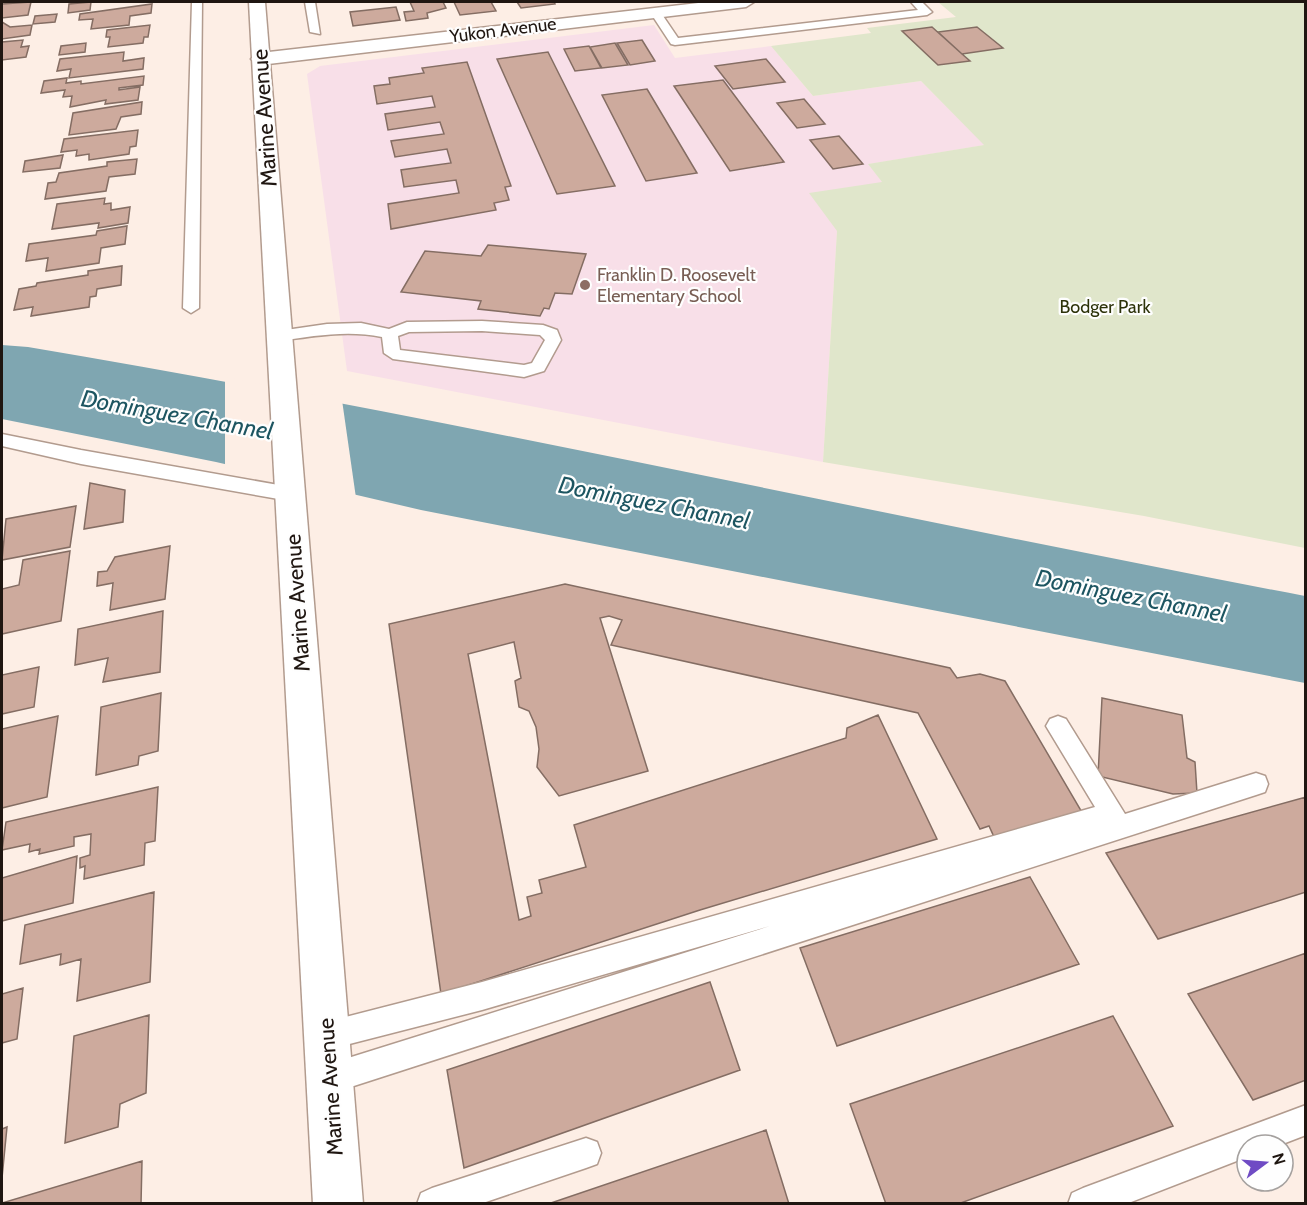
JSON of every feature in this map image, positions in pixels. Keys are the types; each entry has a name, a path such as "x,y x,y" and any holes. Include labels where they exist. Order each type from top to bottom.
{"main road":[{"name":"Marine Avenue","path":"256,2 338,1203"},
{"name":"Yukon Avenue","path":"260,59 746,2"}],"lane":[{"path":"191,308 197,2"},
{"path":"310,2 316,32"},
{"path":"655,12 675,42 927,12 916,2"},
{"path":"279,336 327,329 361,328 390,334 407,327 482,326 543,330 551,334 553,340 538,367 524,371 399,355 393,353 390,334"},
{"path":"2,440 81,457 290,493"},
{"path":"326,1036 462,1001 1113,814 1058,726"},
{"path":"329,1079 1256,784"},
{"path":"1083,1203 1305,1119"},
{"path":"432,1203 586,1153"}],"shaded area":[{"name":"Franklin D. Roosevelt Elementary School","path":"654,25 675,58 771,46 813,96 921,81 985,145 869,164 882,182 837,231 823,462 347,371 307,74 320,66"}],"green space":[{"name":"Bodger Park","path":"938,2 1305,2 1305,548 1144,516 823,462 837,231 809,193 882,182 868,164 984,145 921,81 813,96 771,46 871,33 867,28 956,17"}],"water":[{"name":"Dominguez Channel","path":"2,345 28,347 348,405 1305,596 1305,683 421,510 216,462 2,419"}],"pier":[{"path":"225,377 342,400 356,498 225,467"}],"building":[{"path":"31,2 28,15 2,18 2,4"},
{"path":"91,2 90,10 68,13 69,4"},
{"path":"410,2 443,2 446,8 427,13 428,18 406,21 404,12 414,11"},
{"path":"454,2 491,2 496,11 460,15"},
{"path":"517,2 554,2 555,4 521,8"},
{"path":"152,4 151,13 130,16 129,25 91,29 93,19 79,20 80,14"},
{"path":"396,7 400,20 353,26 350,12"},
{"path":"57,14 55,22 33,24 35,16"},
{"path":"2,22 10,27 32,25 30,35 2,39"},
{"path":"150,25 148,37 144,37 143,43 108,47 110,37 106,37 107,30"},
{"path":"932,27 970,61 938,65 902,31"},
{"path":"977,27 1003,48 962,54 938,32"},
{"path":"23,40 21,47 29,46 26,57 2,60 2,42"},
{"path":"642,40 655,61 630,65 617,43"},
{"path":"86,43 85,52 59,55 61,46"},
{"path":"615,43 628,65 602,68 590,47"},
{"path":"589,46 601,68 575,71 564,49"},
{"path":"124,52 123,61 144,58 143,69 69,78 71,69 57,71 60,59"},
{"path":"548,52 615,186 557,194 497,59"},
{"path":"766,59 785,82 733,89 715,66"},
{"path":"467,62 511,186 505,187 509,200 494,203 496,210 391,229 388,204 459,193 456,180 404,187 401,170 451,163 447,149 395,157 391,141 444,134 440,122 388,130 385,114 435,107 432,96 377,104 374,86 390,84 389,78 424,73 422,68"},
{"path":"144,76 143,85 119,88 119,90 140,87 138,100 105,104 106,100 70,107 72,96 63,97 65,90 41,93 44,81 67,78 66,83 81,81 81,84"},
{"path":"723,80 784,162 730,171 674,86"},
{"path":"647,89 697,173 646,181 602,95"},
{"path":"804,99 825,124 797,128 777,103"},
{"path":"142,102 141,114 121,117 116,129 69,135 73,113"},
{"path":"138,130 136,146 130,147 129,154 89,160 89,154 76,156 77,150 61,152 64,139"},
{"path":"839,136 863,164 833,169 810,140"},
{"path":"63,155 60,168 23,172 25,161"},
{"path":"137,159 135,174 109,177 106,191 45,199 48,183 56,182 59,173 107,166 107,162"},
{"path":"105,198 104,204 111,203 111,210 130,207 128,223 98,228 99,223 52,229 57,204"},
{"path":"127,226 125,244 101,248 99,263 46,271 48,258 26,261 29,244 96,235 97,231"},
{"path":"488,245 586,254 572,294 555,293 549,309 544,308 540,316 478,309 481,301 401,292 425,251 481,256"},
{"path":"122,266 121,285 97,289 96,296 90,297 89,307 31,316 33,307 14,310 19,289 36,286 37,283 88,275 88,271"},
{"path":"90,483 125,490 123,522 84,529"},
{"path":"76,506 70,547 2,560 6,519"},
{"path":"170,546 165,599 110,610 113,583 97,586 98,572 107,571 115,557"},
{"path":"70,551 61,621 2,634 2,589 19,585 23,560"},
{"path":"565,584 950,668 957,678 980,674 1005,681 1083,814 995,839 989,826 980,829 918,713 611,645 622,620 609,616 600,618 648,771 559,796 537,767 539,749 536,727 529,711 519,707 515,681 521,678 514,642 468,654 519,920 531,916 527,897 542,893 539,880 586,867 574,825 846,738 847,728 878,715 937,839 700,910 441,994 389,624"},
{"path":"163,611 160,672 103,682 108,658 75,665 78,629"},
{"path":"39,667 34,707 2,714 2,675"},
{"path":"161,693 158,751 139,756 138,765 96,775 101,707"},
{"path":"1102,698 1182,715 1187,758 1195,762 1197,793 1173,794 1098,776"},
{"path":"58,716 47,797 2,808 2,729"},
{"path":"158,787 155,841 145,843 144,865 84,879 85,866 80,868 80,858 90,855 91,834 74,837 74,846 39,854 40,849 29,852 30,844 2,850 6,822"},
{"path":"1306,797 1306,892 1158,939 1106,853"},
{"path":"77,856 73,903 2,921 2,878"},
{"path":"1030,877 1079,964 837,1046 800,948"},
{"path":"154,892 150,982 77,1001 81,959 60,965 61,954 20,964 25,925"},
{"path":"1306,953 1306,1080 1253,1100 1188,994"},
{"path":"710,982 740,1070 464,1168 447,1070"},
{"path":"23,988 17,1039 2,1043 2,994"},
{"path":"149,1015 146,1093 120,1104 118,1127 65,1143 74,1036"},
{"path":"1113,1016 1173,1126 958,1204 886,1204 850,1104"},
{"path":"7,1127 2,1178 2,1129"},
{"path":"766,1130 789,1204 548,1204"},
{"path":"142,1161 141,1204 2,1204 2,1203"}],"place":[{"name":"Franklin D. Roosevelt Elementary School","path":"585,285"}]}
